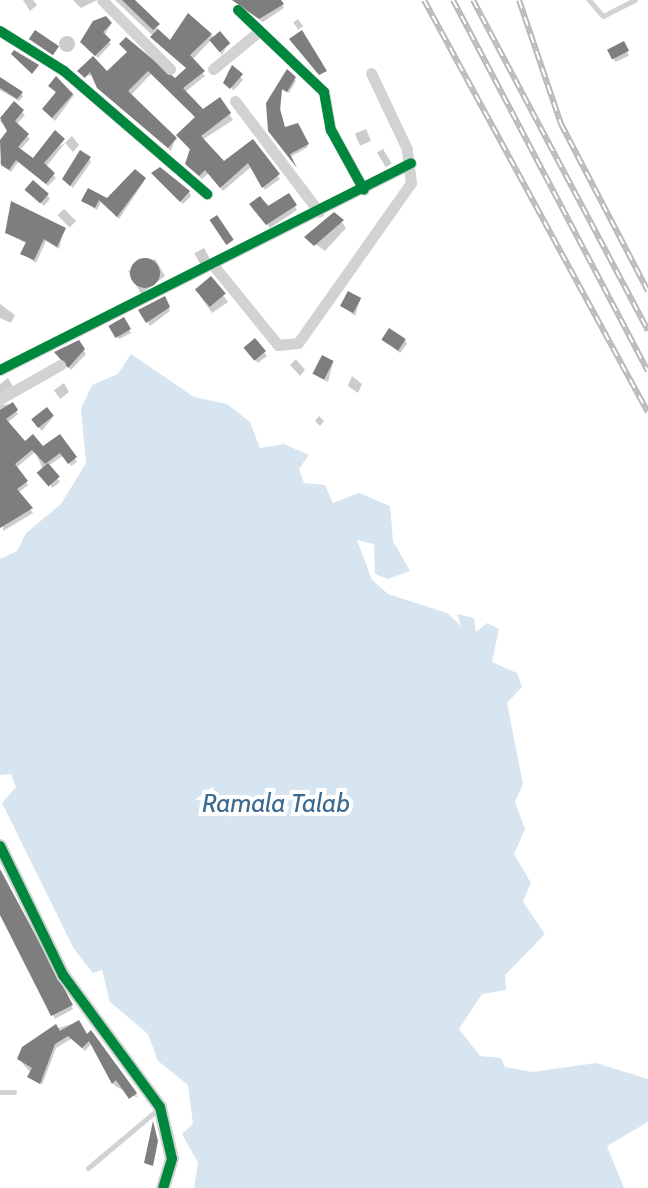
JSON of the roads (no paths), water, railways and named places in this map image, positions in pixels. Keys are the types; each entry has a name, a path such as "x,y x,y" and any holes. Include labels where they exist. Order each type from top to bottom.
{"street":[{"path":"102,0 170,69"},
{"path":"238,10 324,92 331,130 364,190"},
{"path":"0,31 64,71 207,194"},
{"path":"213,69 258,32"},
{"path":"213,265 278,345 294,347 406,192 411,163 371,73"},
{"path":"235,101 319,212"},
{"path":"0,370 364,190 411,163"},
{"path":"0,399 60,365"},
{"path":"0,846 63,975 160,1107 172,1159 163,1188"}],"lane":[{"path":"589,0 603,16 635,0"},
{"path":"0,1092 14,1092"},
{"path":"88,1168 160,1107"}],"water":[{"name":"Ramala Talab","path":"131,354 194,397 227,404 250,422 260,448 284,444 309,455 299,469 304,483 325,485 333,503 359,493 390,506 393,541 410,571 388,579 375,574 374,544 357,540 372,580 388,594 447,613 461,626 457,614 474,618 476,632 487,623 499,629 492,662 517,673 522,687 507,703 523,784 515,802 525,829 514,854 531,883 523,902 545,934 505,975 506,990 482,994 459,1029 480,1056 501,1058 505,1067 532,1072 596,1063 648,1079 648,1122 607,1146 624,1188 194,1188 198,1163 182,1134 193,1124 188,1085 158,1061 148,1034 110,1002 102,970 93,973 74,949 2,803 16,787 11,774 0,775 0,559 17,551 26,533 61,504 86,463 81,409 92,385 118,374"}],"railway":[{"path":"424,0 648,412"},
{"path":"453,0 648,371"},
{"path":"473,0 648,331"},
{"path":"519,0 561,124 648,291"}]}
